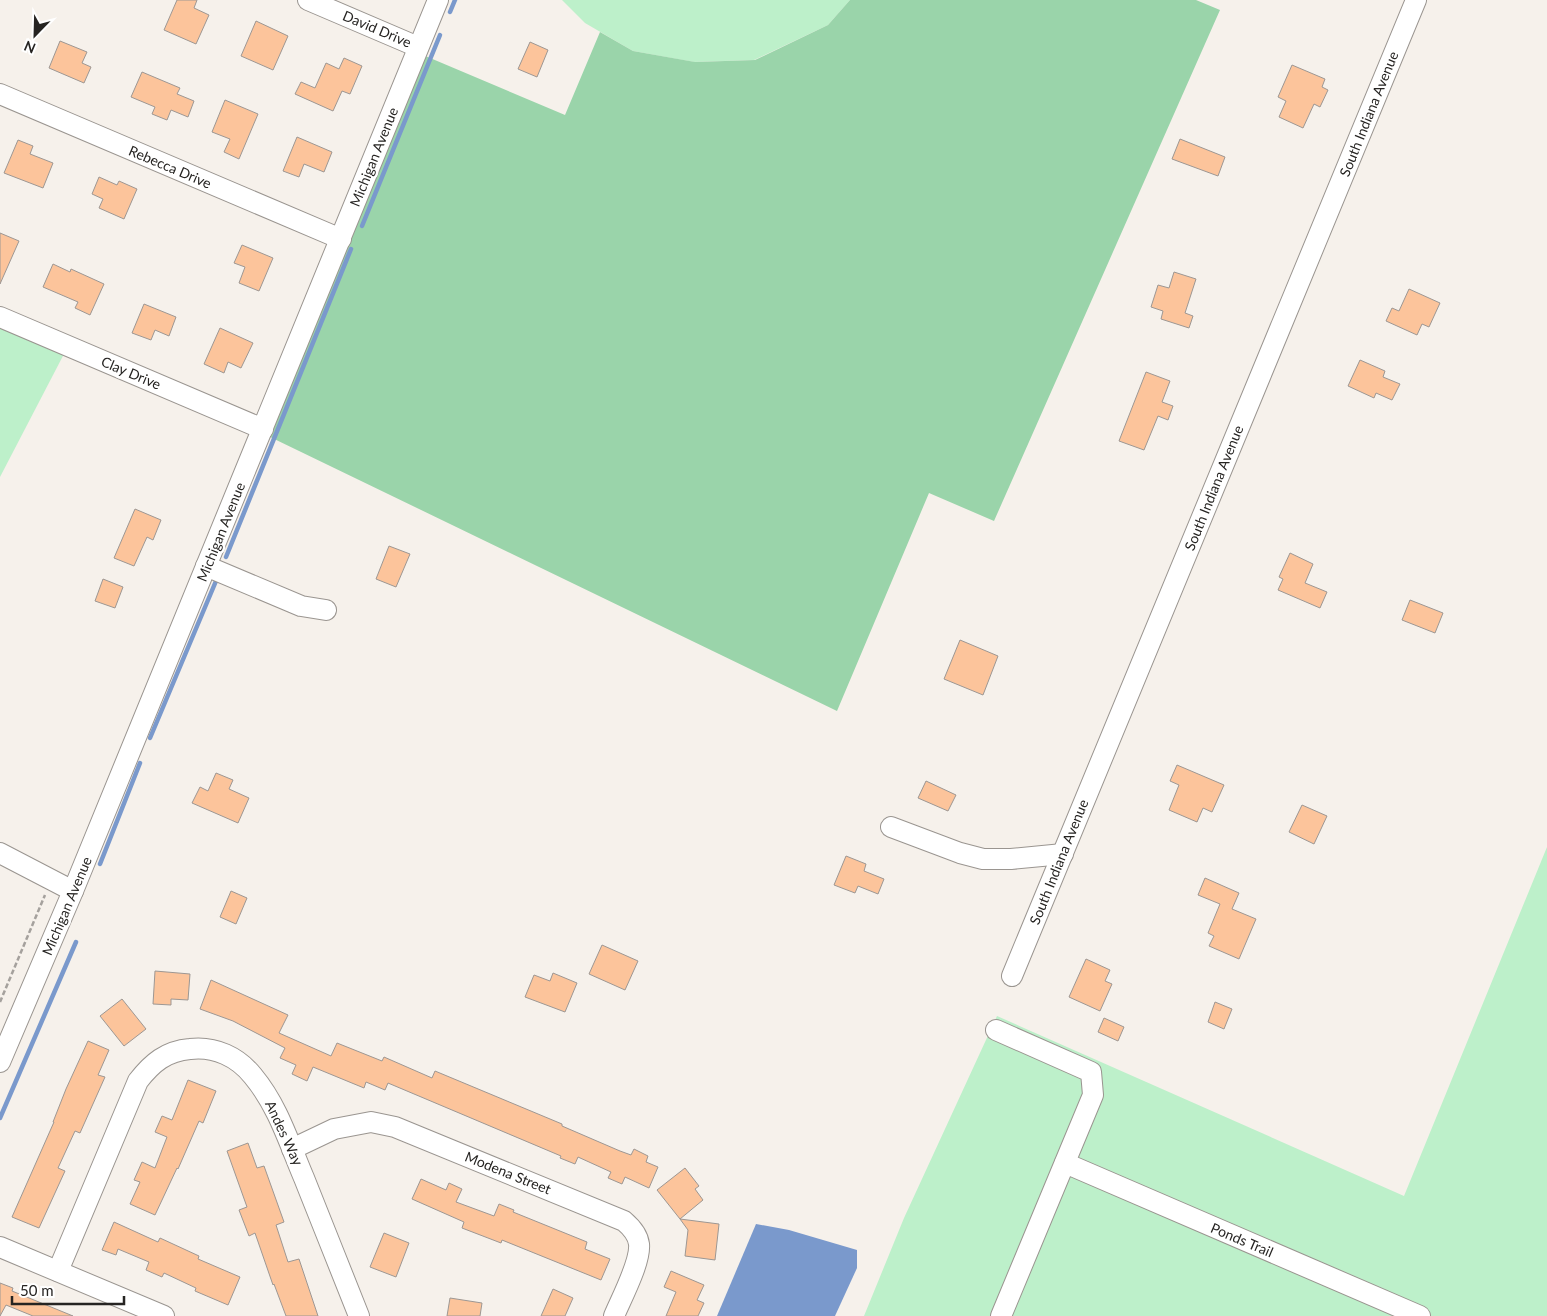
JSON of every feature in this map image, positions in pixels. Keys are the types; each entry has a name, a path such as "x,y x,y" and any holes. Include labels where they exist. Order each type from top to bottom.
{"street":[{"name":"David Drive","path":"308,0 418,46"},
{"name":"Michigan Avenue","path":"0,1062 74,891 438,0"},
{"name":"South Indiana Avenue","path":"1012,976 1416,0"},
{"name":"Rebecca Drive","path":"0,94 341,239"},
{"name":"Clay Drive","path":"0,317 263,428"},
{"path":"206,566 301,606 326,610"},
{"path":"891,827 960,853 983,858 1011,859 1062,854"},
{"path":"0,854 74,891"},
{"path":"996,1030 1091,1072 1093,1095 1000,1316"},
{"name":"Andes Way","path":"58,1271 138,1082 146,1070 167,1054 196,1048 210,1049 220,1052 242,1065 253,1076 278,1114 359,1316"},
{"name":"Modena Street","path":"292,1149 334,1130 371,1122 414,1135 624,1221 632,1228 639,1244 636,1263 614,1316"},
{"name":"Ponds Trail","path":"1065,1163 1420,1316"},
{"path":"0,1247 164,1316"}],"green space":[{"path":"562,0 850,0 828,25 754,60 694,62 633,51 585,23"},
{"path":"850,0 1196,0 1220,10 994,521 929,493 837,711 268,436 423,55 565,115 600,32 633,51 695,62 755,60 828,25"},
{"path":"0,325 65,352 0,477"},
{"path":"1547,847 1547,1316 864,1316 904,1218 997,1016 1404,1196"}],"water":[{"path":"756,1224 789,1230 857,1250 857,1268 835,1316 717,1316"}],"building":[{"path":"177,0 197,0 194,8 209,15 196,44 164,30"},
{"path":"256,21 288,36 273,70 241,56"},
{"path":"60,41 87,52 82,63 91,67 84,83 49,68"},
{"path":"530,42 548,50 537,77 518,69"},
{"path":"344,58 362,66 350,94 342,91 333,111 295,94 301,82 315,88 326,63 339,69"},
{"path":"1292,65 1325,79 1322,87 1328,90 1320,107 1314,104 1303,128 1279,117 1286,101 1278,97"},
{"path":"142,72 180,88 177,94 194,101 188,117 171,110 167,120 152,114 155,107 131,97"},
{"path":"225,100 258,114 239,159 224,152 230,139 212,132"},
{"path":"297,137 332,152 324,172 304,164 299,177 283,171"},
{"path":"1180,139 1225,157 1218,176 1172,159"},
{"path":"18,140 33,146 30,154 53,163 43,188 4,173"},
{"path":"99,177 117,185 119,181 137,189 124,219 99,208 103,199 92,194"},
{"path":"0,233 19,241 0,284"},
{"path":"242,245 273,258 259,291 239,283 245,267 234,263"},
{"path":"53,264 70,272 71,269 104,284 90,315 75,308 78,302 43,287"},
{"path":"1174,272 1196,279 1185,313 1193,316 1189,328 1161,319 1163,311 1151,307 1158,285 1169,288"},
{"path":"1409,289 1440,303 1429,327 1422,324 1417,335 1386,321 1392,308 1399,311"},
{"path":"144,304 176,317 169,336 155,330 151,340 132,333"},
{"path":"220,328 253,343 241,368 228,362 224,373 204,364"},
{"path":"1360,360 1385,371 1383,377 1400,384 1392,400 1376,393 1374,398 1348,386"},
{"path":"1146,372 1170,381 1162,402 1173,406 1168,420 1158,416 1144,450 1119,441"},
{"path":"135,509 161,520 153,540 147,537 134,566 114,558"},
{"path":"389,546 410,554 396,587 376,579"},
{"path":"1290,553 1313,564 1305,583 1327,592 1320,608 1278,590 1283,579 1279,577"},
{"path":"103,579 123,587 115,608 95,601"},
{"path":"1410,600 1443,613 1435,633 1402,620"},
{"path":"960,640 998,656 983,695 944,679"},
{"path":"1177,765 1224,785 1212,812 1203,808 1197,822 1169,810 1179,785 1170,781"},
{"path":"216,773 233,780 229,789 249,798 238,823 192,803 200,787 208,791"},
{"path":"926,781 956,795 948,811 918,798"},
{"path":"1302,805 1327,816 1314,844 1289,832"},
{"path":"846,856 866,864 864,871 884,879 878,894 858,886 855,893 834,885"},
{"path":"1205,878 1239,893 1232,909 1256,919 1239,959 1209,946 1214,936 1208,933 1220,904 1198,895"},
{"path":"231,891 247,898 236,924 220,917"},
{"path":"602,945 638,961 625,990 589,974"},
{"path":"1086,959 1110,970 1105,981 1112,984 1100,1011 1069,997"},
{"path":"155,971 190,974 188,1000 171,999 171,1005 153,1004"},
{"path":"553,973 577,983 565,1012 525,997 534,975 550,981"},
{"path":"211,980 288,1015 279,1033 331,1056 337,1043 382,1061 384,1057 432,1078 435,1071 562,1124 562,1126 620,1151 631,1155 634,1149 648,1156 646,1162 658,1167 649,1188 625,1177 622,1184 608,1178 611,1172 578,1157 575,1164 560,1158 561,1156 388,1083 385,1090 366,1082 364,1088 313,1067 307,1081 292,1074 296,1065 280,1058 285,1048 233,1021 200,1009"},
{"path":"122,999 146,1029 124,1046 100,1016"},
{"path":"1215,1002 1232,1009 1224,1029 1208,1022"},
{"path":"1104,1018 1124,1027 1118,1041 1098,1032"},
{"path":"88,1041 109,1050 98,1075 105,1077 80,1133 75,1131 58,1168 65,1171 39,1228 12,1217"},
{"path":"188,1080 216,1091 203,1123 199,1121 155,1215 130,1204 140,1182 134,1180 142,1162 155,1168 167,1137 155,1132 162,1116 172,1120"},
{"path":"248,1143 257,1168 264,1166 284,1222 276,1225 288,1262 299,1259 318,1316 286,1316 255,1233 249,1236 239,1210 247,1207 227,1151"},
{"path":"685,1168 699,1186 695,1189 703,1200 680,1219 657,1190"},
{"path":"421,1179 446,1190 449,1183 462,1189 456,1202 494,1216 499,1204 514,1210 513,1212 587,1242 585,1249 610,1259 601,1280 502,1240 501,1243 462,1228 464,1222 412,1199"},
{"path":"680,1219 719,1224 715,1260 685,1256 688,1230"},
{"path":"114,1222 158,1242 160,1238 199,1256 198,1259 240,1277 228,1305 195,1291 196,1288 164,1273 162,1277 146,1270 149,1262 118,1249 116,1255 102,1250"},
{"path":"384,1233 409,1243 396,1277 370,1267"},
{"path":"671,1271 704,1285 697,1300 704,1303 698,1316 666,1316 676,1292 664,1287"},
{"path":"0,1283 13,1288 12,1291 73,1316 33,1316 6,1305 0,1316"},
{"path":"553,1289 573,1298 565,1316 541,1316"},
{"path":"450,1298 482,1303 480,1316 447,1316"}],"waterway":[{"path":"450,12 455,0"},
{"path":"362,226 440,35"},
{"path":"226,557 351,249"},
{"path":"150,738 216,581"},
{"path":"100,864 140,763"},
{"path":"0,1118 76,942"}]}
